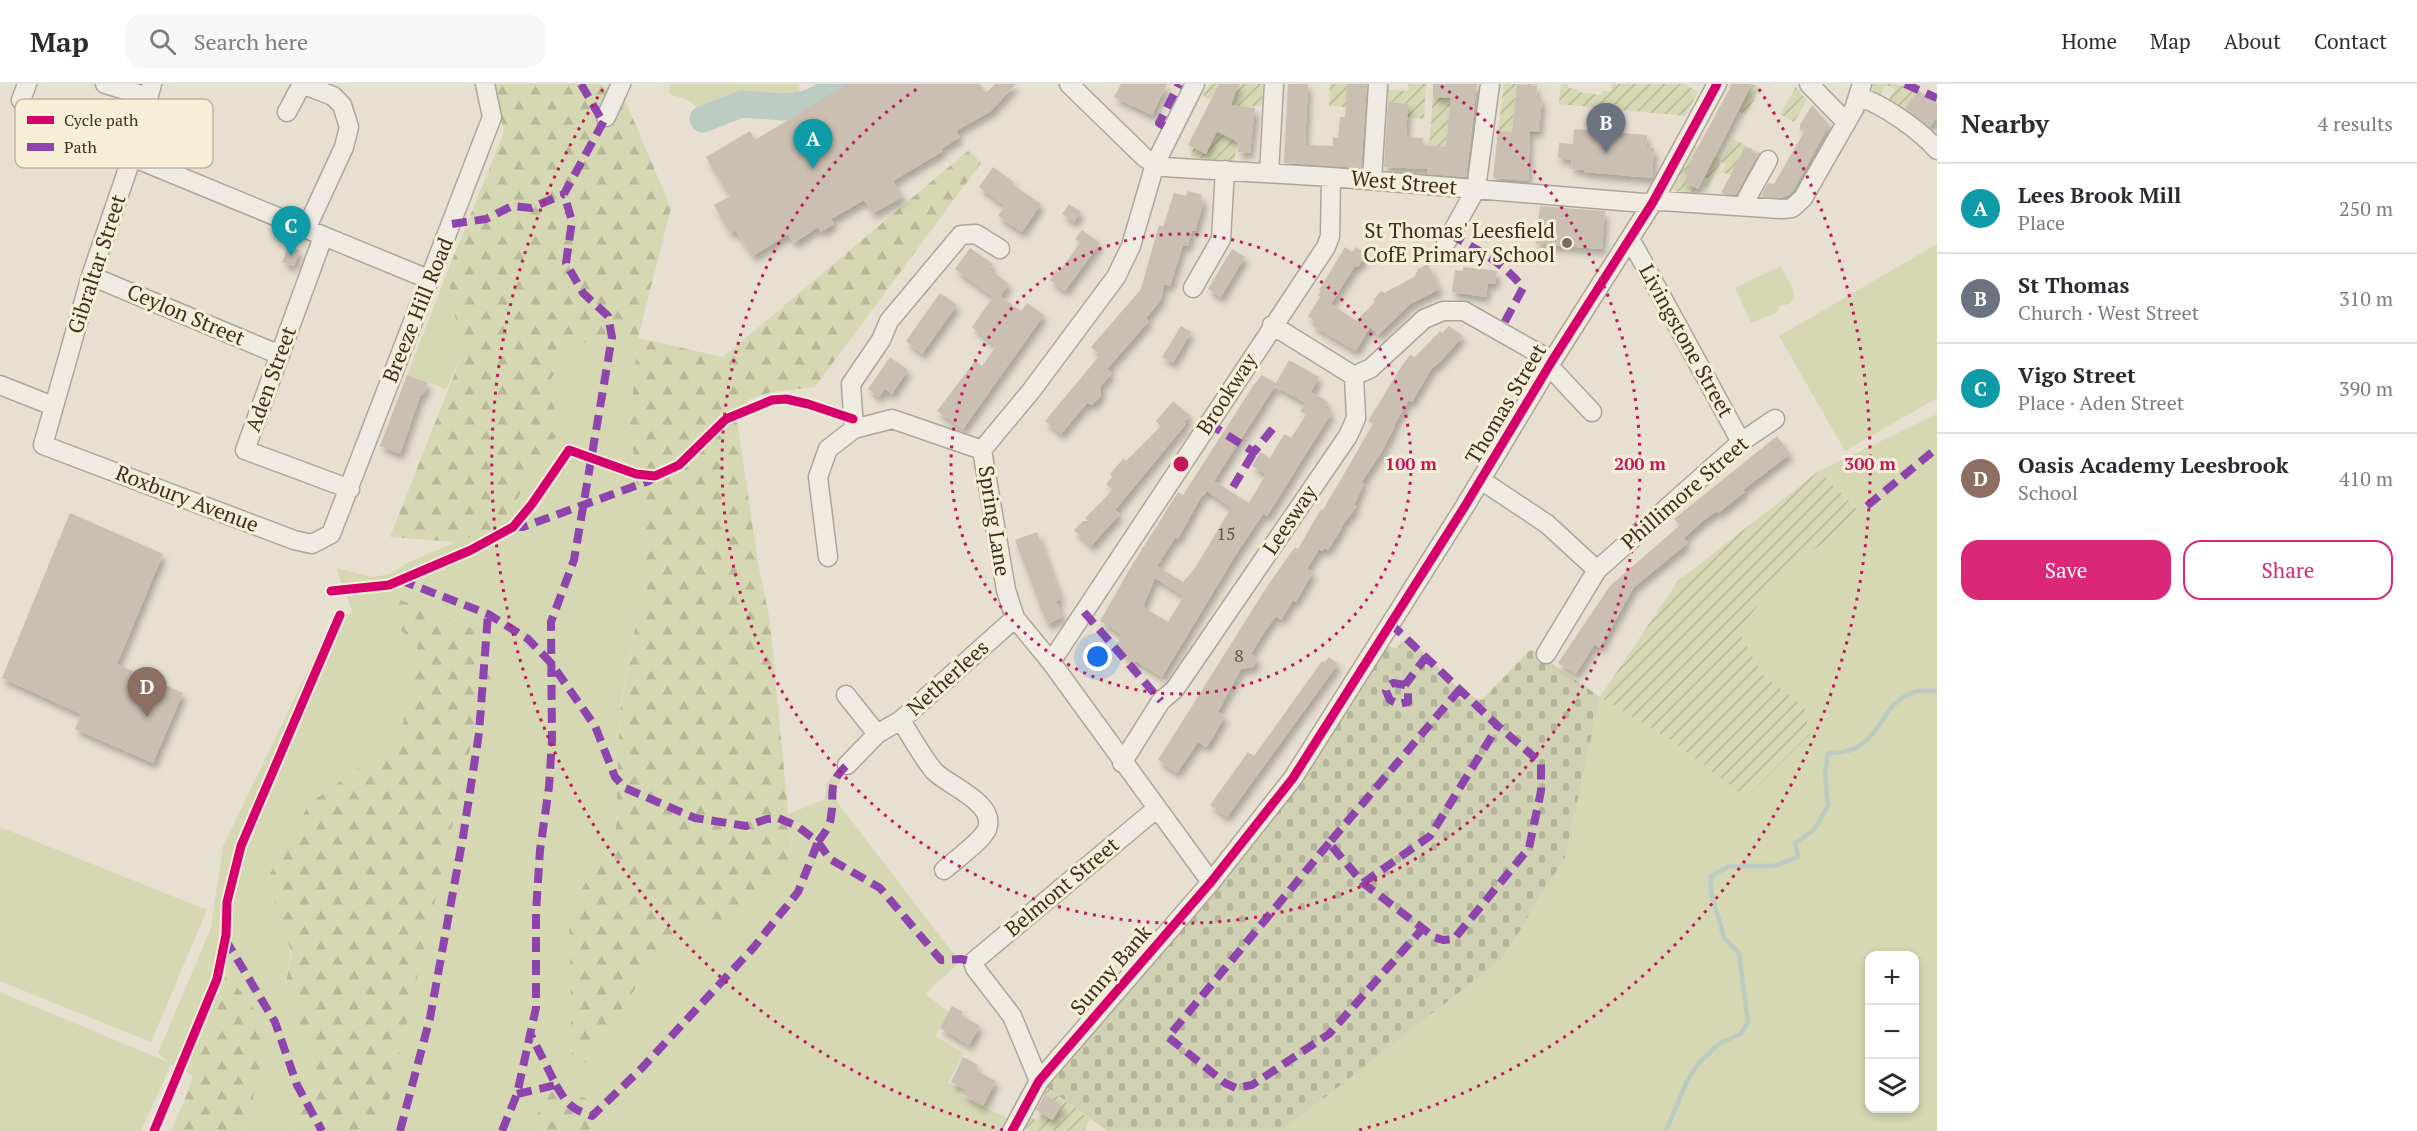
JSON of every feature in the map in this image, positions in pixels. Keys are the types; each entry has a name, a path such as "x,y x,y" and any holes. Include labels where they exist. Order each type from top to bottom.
{"street":[{"path":"105,84 150,90"},
{"path":"287,112 302,84 320,89 338,100 342,105 349,127 344,147 307,228"},
{"name":"Breeze Hill Road","path":"331,534 492,117 485,84"},
{"path":"606,117 621,84"},
{"path":"1069,84 1145,158 1155,164"},
{"name":"Spring Lane","path":"1194,84 1155,164 1131,246 1116,277 1031,391 982,450 1006,590 1015,618 1051,662 1122,763 1211,882"},
{"path":"1269,173 1274,84"},
{"path":"1372,180 1378,84"},
{"path":"1446,243 1476,189 1490,84"},
{"name":"Thomas Street","path":"1211,882 1293,778 1481,480 1550,363 1653,202 1717,84"},
{"path":"1809,84 1846,122"},
{"path":"1860,90 1877,104 1934,139"},
{"name":"West Street","path":"1155,164 1164,167 1372,180 1644,203 1792,208 1798,203 1846,122 1860,90"},
{"path":"1746,207 1747,198 1768,160"},
{"name":"Gibraltar Street","path":"44,445 91,276 128,168"},
{"path":"159,168 428,279"},
{"path":"1193,288 1221,239 1224,170"},
{"name":"Brookway","path":"1051,662 1272,325 1326,247 1330,236 1331,177"},
{"path":"854,429 851,384 881,340 889,321 961,235 976,234 1000,249"},
{"name":"Aden Street","path":"323,237 244,450 350,489"},
{"name":"Livingstone Street","path":"1628,242 1634,246 1741,442"},
{"name":"Ceylon Street","path":"91,276 280,355"},
{"path":"1272,325 1354,376 1371,368 1425,319 1443,311 1464,311 1550,363 1592,412"},
{"name":"Leesway","path":"1122,763 1161,701 1175,689 1348,436 1356,418 1354,376"},
{"path":"0,385 53,406"},
{"name":"Phillimore Street","path":"1546,654 1597,570 1741,442 1775,419"},
{"path":"828,557 818,477 828,449 854,429 892,420 982,450"},
{"name":"Roxbury Avenue","path":"44,445 294,540 312,544 331,534"},
{"path":"1481,480 1547,524 1597,570"},
{"name":"Netherlees","path":"847,765 877,734 901,720 1015,618"},
{"path":"846,695 877,734"},
{"path":"901,720 936,773 971,796 983,809 989,823 986,832 944,870"},
{"name":"Belmont Street","path":"1039,1081 1012,1016 975,968 973,962 1156,809"},
{"name":"Sunny Bank","path":"1012,1131 1039,1081 1211,882"}],"green space":[{"path":"493,84 599,84 622,93 671,208 638,338 723,357 969,150 981,163 815,387 772,392 750,399 737,421 758,563 770,621 793,865 734,924 707,919 650,963 590,1065 572,1055 569,913 592,871 615,859 620,711 646,569 630,422 638,339 578,343 550,380 540,384 541,390 550,398 563,425 499,528 456,542 390,537 462,355 447,273 504,132"},
{"path":"670,84 798,84 801,97 777,101 733,100 701,111 688,100 669,94"},
{"path":"1209,84 1263,84 1262,106 1243,107 1234,161 1190,157 1194,148 1206,154 1217,131 1223,134 1228,123 1223,121 1234,98 1217,89 1210,100 1203,96"},
{"path":"1330,84 1347,84 1346,107 1329,106"},
{"path":"1409,84 1426,84 1424,119 1407,117 1408,104 1387,102 1388,90 1408,91"},
{"path":"1458,84 1450,152 1429,146 1433,97"},
{"path":"1504,84 1517,84 1512,128 1539,132 1539,134 1498,130"},
{"path":"1561,84 1568,84 1568,88 1578,89 1578,92 1602,95 1603,91 1611,92 1612,84 1684,84 1698,92 1685,116 1559,104"},
{"path":"1731,84 1748,92 1753,84 1760,88 1746,115 1738,111 1745,97 1729,88"},
{"path":"1874,84 1895,84 1918,90 1902,113 1887,102 1895,89 1886,85 1879,96 1872,91"},
{"path":"1796,87 1807,100 1794,122 1780,114"},
{"path":"1733,139 1762,154 1760,156 1745,147 1731,174 1734,177 1722,172 1726,164 1721,162 1708,188 1704,186 1708,179 1688,175 1684,182 1701,191 1700,193 1675,191 1673,188 1695,146 1722,160"},
{"path":"1937,244 1937,398 1845,451 1779,336"},
{"path":"1781,266 1793,290 1794,298 1789,304 1780,306 1776,313 1751,323 1735,288"},
{"path":"447,273 462,355 446,389 407,375"},
{"path":"638,338 630,422 646,569 620,707 615,859 592,872 572,1054 590,1064 650,963 707,919 734,924 793,865 789,814 825,799 827,783 840,766 847,770 835,789 837,802 960,962 925,994 949,1012 935,1036 964,1053 948,1083 962,1089 959,1095 1005,1117 1009,1122 1004,1131 595,1131 586,1098 536,1118 541,1131 382,1131 472,740 492,681 388,595 392,623 418,643 399,744 357,769 309,804 267,879 291,952 285,986 323,1085 295,1121 294,1131 246,1131 268,1029 227,974 193,1075 171,1064 141,1131 0,1131 0,992 168,1062 158,1053 211,928 223,846 334,617 353,613 336,568 372,577 391,574 405,564 456,542 499,528 550,398 541,390 540,384 550,380 578,343"},
{"path":"1937,414 1937,1131 1282,1131 1503,958 1565,857 1600,697 1672,741 1805,708 1762,674 1737,630 1789,567 1863,515 1819,471"},
{"path":"1819,471 1863,515 1789,567 1738,630 1762,674 1805,708 1809,735 1746,797 1672,741 1600,697 1678,581"},
{"path":"388,595 474,629 492,681 472,740 382,1131 294,1131 295,1121 323,1085 285,986 292,954 267,879 309,804 357,769 399,744 418,643 392,624"},
{"path":"1408,636 1463,693 1482,700 1531,649 1600,697 1565,857 1503,958 1282,1131 1108,1131 1046,1087 1222,877 1384,644 1396,649"},
{"path":"0,827 207,910 151,1042 0,981"},
{"path":"227,973 268,1029 246,1131 171,1131 185,1099"},
{"path":"1046,1087 1090,1119 1084,1131 1029,1131 1022,1126 1028,1115 1038,1121 1042,1114 1052,1120 1061,1106 1042,1092"},
{"path":"554,1090 586,1098 595,1131 541,1131 536,1118 544,1099"}],"building":[{"path":"847,84 980,84 986,93 995,84 1016,84 991,111 956,131 960,137 941,149 943,151 893,181 903,197 873,213 864,200 831,219 834,224 821,232 818,227 794,243 788,234 753,256 735,230 731,234 714,205 730,196 706,157 750,131 755,140"},
{"path":"1121,84 1167,84 1152,115 1114,97"},
{"path":"1219,84 1239,84 1231,105 1255,108 1250,153 1238,152 1239,143 1217,131 1206,154 1188,145"},
{"path":"1288,84 1308,84 1305,145 1333,146 1333,137 1338,138 1340,117 1345,117 1347,84 1367,84 1361,168 1284,163"},
{"path":"1433,84 1477,84 1466,177 1427,174 1427,169 1384,167 1388,102 1408,104 1406,137 1423,138 1422,145 1446,147 1451,98 1433,97"},
{"path":"1517,84 1537,86 1536,97 1542,98 1539,132 1530,131 1528,181 1493,178 1498,130 1512,132"},
{"path":"1732,84 1752,84 1698,189 1684,182 1688,175 1684,173"},
{"path":"1918,90 1937,103 1937,117 1930,127 1905,108"},
{"path":"1812,105 1829,125 1793,191 1780,198 1761,196 1768,183 1774,184 1804,132 1800,129 1800,125"},
{"path":"1574,129 1647,135 1646,147 1654,148 1652,178 1571,169 1572,160 1558,158 1559,143 1573,144"},
{"path":"1745,147 1758,154 1736,195 1721,193"},
{"path":"993,167 1014,182 1013,185 1041,204 1022,232 998,216 1005,206 979,187"},
{"path":"1188,191 1202,195 1200,200 1204,201 1188,246 1183,245 1170,286 1164,284 1161,300 1146,318 1149,321 1107,369 1112,373 1101,386 1101,396 1092,405 1087,403 1061,434 1045,421 1100,355 1091,347 1141,289 1159,225 1163,227 1174,193 1186,196"},
{"path":"1069,204 1081,212 1074,222 1062,214"},
{"path":"1540,206 1605,211 1602,249 1536,244"},
{"path":"1082,230 1100,243 1065,291 1050,280 1056,270 1059,272 1080,243 1075,239"},
{"path":"289,246 300,250 294,266 282,262"},
{"path":"1345,247 1352,252 1356,247 1366,254 1358,267 1355,266 1331,304 1356,321 1375,302 1373,300 1381,291 1384,293 1414,277 1418,269 1428,264 1440,289 1410,304 1378,335 1370,327 1356,351 1312,325 1315,321 1308,316 1320,297 1318,296 1321,291 1319,290"},
{"path":"970,248 993,264 989,269 1009,284 1000,296 1021,311 1027,303 1044,315 963,429 937,411 975,361 982,366 996,346 972,327 993,297 955,269"},
{"path":"1232,249 1245,257 1221,297 1208,289"},
{"path":"1463,267 1497,271 1495,284 1488,283 1486,297 1452,292 1455,270 1463,271"},
{"path":"940,293 957,305 922,354 906,341"},
{"path":"1181,326 1191,332 1173,363 1162,357"},
{"path":"1449,326 1463,336 1432,368 1412,402 1409,400 1381,453 1361,483 1364,484 1354,505 1357,506 1341,527 1328,550 1319,549 1307,569 1313,572 1296,602 1293,600 1281,620 1276,616 1265,631 1251,654 1258,659 1253,667 1241,669 1218,712 1225,716 1212,739 1206,747 1198,742 1177,773 1158,760 1268,585 1295,547 1298,549 1321,509 1323,510 1373,424 1368,421 1401,367 1410,355 1415,357 1440,331 1442,333"},
{"path":"890,357 908,370 892,394 885,389 879,397 868,389"},
{"path":"1289,360 1319,377 1311,392 1328,402 1325,408 1332,412 1267,516 1263,514 1235,556 1162,677 1136,661 1133,664 1116,645 1122,635 1100,621 1178,492 1183,495 1253,386 1262,375 1276,383","holes":["1275,386 1306,403 1300,411 1306,415 1291,438 1284,434 1270,458 1260,452 1252,466 1266,474 1249,503 1214,481","1207,491 1231,508 1195,568 1183,582 1157,566 1175,538 1178,539","1155,578 1184,596 1168,622 1143,607"]},
{"path":"407,375 428,383 423,395 421,394 400,454 380,446"},
{"path":"1173,401 1190,416 1184,422 1186,424 1115,510 1120,514 1091,546 1074,530 1083,521 1088,521 1085,518 1113,490 1106,484 1112,477 1110,474 1124,458 1126,461 1161,426 1156,421"},
{"path":"1777,436 1790,454 1743,490 1745,492 1718,513 1717,511 1704,520 1684,538 1688,543 1634,587 1600,648 1595,644 1576,674 1558,663 1610,586 1680,525 1674,519"},
{"path":"70,513 163,554 117,664 183,693 153,763 75,729 81,714 2,678"},
{"path":"1037,532 1061,599 1056,601 1063,617 1047,624 1015,540"},
{"path":"1329,657 1338,664 1227,817 1210,805 1248,752 1254,756 1322,661 1325,662"},
{"path":"952,1006 963,1012 961,1015 980,1026 969,1045 940,1028"},
{"path":"963,1057 978,1065 975,1070 996,1081 983,1106 963,1094 966,1090 951,1082"},
{"path":"1045,1094 1062,1106 1052,1120 1036,1110"}],"waterway":[{"path":"703,119 742,104 783,107 804,105 843,84"},
{"path":"1666,1131 1687,1081 1698,1064 1720,1043 1741,1034 1748,1022 1739,953 1724,938 1711,891 1711,876 1730,866 1774,866 1798,857 1795,843 1814,830 1828,806 1825,773 1828,753 1846,751 1859,746 1869,738 1901,698 1916,691 1937,691"}],"marked path":[{"path":"581,84 603,122"},
{"path":"1164,126 1159,123 1179,84"},
{"path":"1905,84 1937,98"},
{"path":"502,1131 517,1094 536,1008 536,912 552,741 551,622 574,560 612,337 608,316 583,293 566,263 572,221 564,194 606,117"},
{"path":"452,224 486,219 512,206 531,208 564,194"},
{"path":"1450,234 1499,264 1523,288 1501,329"},
{"path":"1208,423 1254,452 1274,427"},
{"path":"1867,506 1937,448"},
{"path":"1233,487 1254,452"},
{"path":"513,527 523,527 653,478"},
{"path":"400,580 488,614 528,639 551,663 595,726 615,777 625,788 695,818 746,826 778,818 797,826 818,842 830,820 834,783 847,765"},
{"path":"1084,612 1161,701"},
{"path":"400,1131 430,1018 463,837 479,733 488,614"},
{"path":"1363,883 1430,836 1498,726 1391,624"},
{"path":"1405,685 1393,683 1388,686 1386,691 1390,700 1398,704 1408,702 1408,691 1405,685 1426,657"},
{"path":"1460,689 1329,843 1363,883 1434,937 1443,940 1454,939 1529,848 1541,791 1541,763 1498,726"},
{"path":"818,842 830,859 880,888 941,960 961,959 973,962"},
{"path":"556,1085 570,1105 592,1116 640,1070 754,947 798,892 818,842"},
{"path":"1329,843 1168,1037 1225,1083 1236,1088 1252,1085 1329,1034 1423,928"},
{"path":"225,939 275,1022 297,1085 322,1131"},
{"path":"517,1094 556,1085 531,1035"}],"cycle path":[{"path":"1012,1131 1039,1081 1211,882 1293,778 1653,202 1717,84"},
{"path":"331,591 389,585 471,550 513,527 532,504 569,450 636,474 655,476 679,465 726,419 772,400 786,399 808,404 853,419"},
{"path":"154,1131 217,979 226,935 227,902 241,846 340,615"}],"place":[{"name":"St Thomas","path":"1606,153"},
{"name":"Lees Brook Mill","path":"813,169"},
{"name":"St Thomas' Leesfield CofE Primary School","path":"1567,243"},
{"name":"Vigo Street","path":"291,256"},
{"name":"Oasis Academy Leesbrook","path":"147,717"}]}
